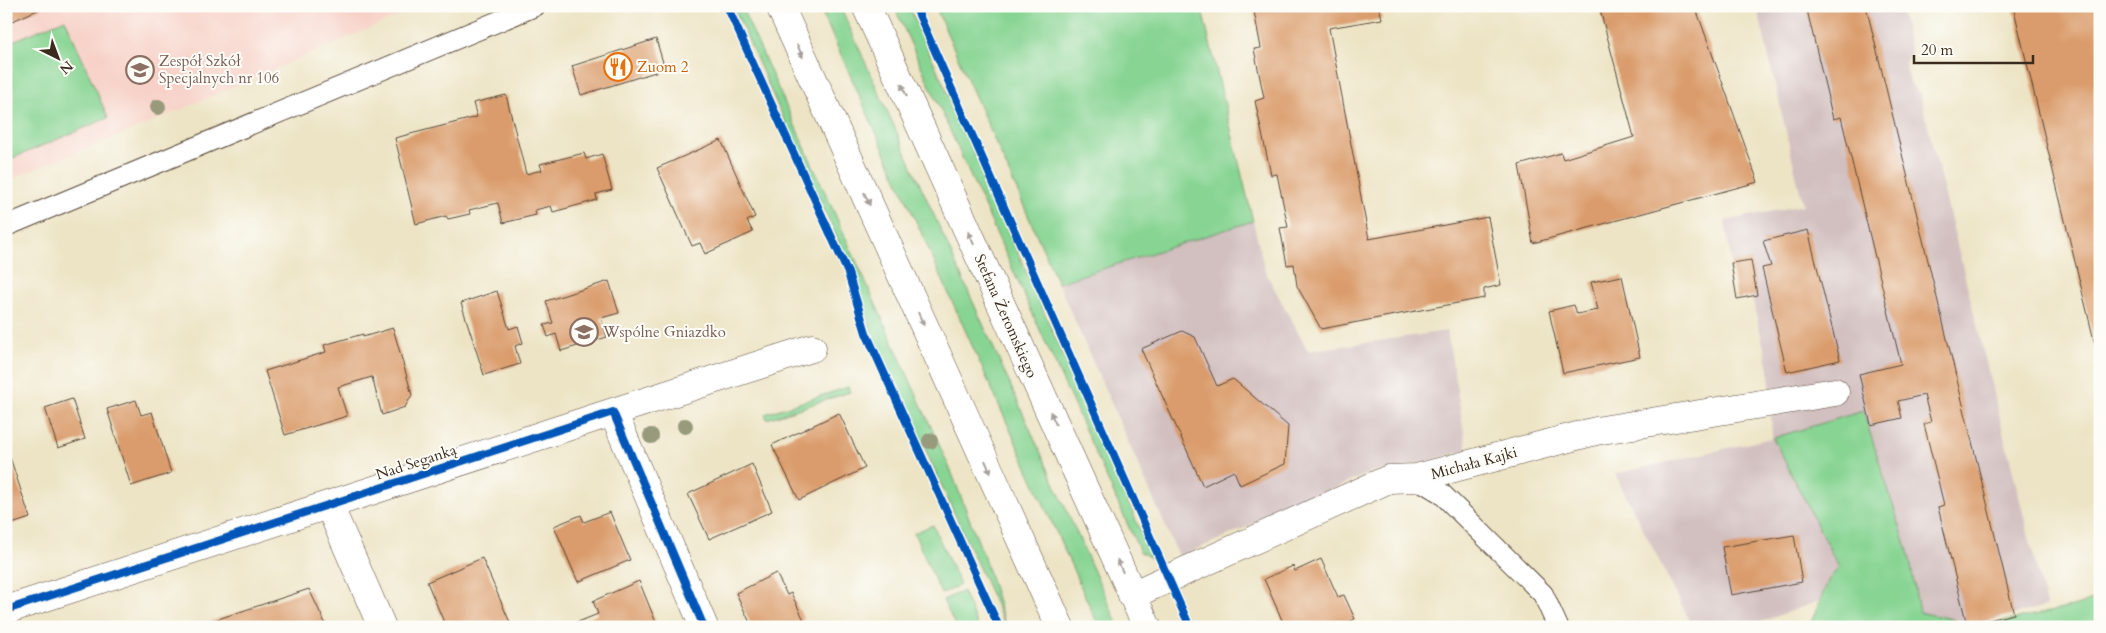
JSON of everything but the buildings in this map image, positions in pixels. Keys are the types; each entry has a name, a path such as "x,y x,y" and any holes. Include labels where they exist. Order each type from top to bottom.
{"street":[{"path":"780,6 1060,627"},
{"name":"Stefana Żeromskiego","path":"866,6 1147,627"},
{"name":"Nad Seganką","path":"6,610 812,348"},
{"name":"Michała Kajki","path":"1132,595 1389,479 1416,478 1596,431 1835,392"},
{"path":"613,412 704,627"},
{"path":"329,505 382,627"}],"lane":[{"path":"6,226 535,6"},
{"path":"1416,478 1441,493 1543,594 1558,627"}],"shaded area":[{"name":"Zespół Szkół Specjalnych nr 106","path":"6,6 421,6 126,133 6,181"},
{"path":"1757,6 1900,6 1911,52 1905,63 1910,83 1920,94 2046,606 1966,627 1901,627 1849,590 1747,627 1693,627 1615,474 1772,438 1769,369 1752,297 1737,299 1725,221 1803,205"},
{"path":"1253,221 1265,271 1308,351 1447,331 1467,450 1401,469 1374,471 1179,557 1058,283"}],"green space":[{"path":"733,6 741,6 951,471 983,554 1006,627 872,332 851,269"},
{"path":"819,6 840,6 1119,627 1099,627"},
{"path":"904,6 909,6 1153,559 1140,552 897,13"},
{"path":"935,6 1201,6 1253,221 1058,283"},
{"path":"65,19 108,118 6,161 6,44"},
{"path":"848,387 850,392 767,419 765,414"},
{"path":"1863,411 1909,555 1919,612 1952,619 1965,627 1809,627 1829,579 1839,568 1773,438"},
{"path":"933,525 960,585 941,594 914,533"},
{"path":"963,591 978,627 956,627 943,600"},
{"path":"2100,597 2100,627 1979,627 2076,606"}],"cycle path":[{"path":"727,6 848,273 866,333 999,627"},
{"path":"915,6 1190,627"},
{"path":"6,610 613,412 704,627"}],"place":[{"name":"Zuom 2","path":"618,67"},
{"name":"Zespół Szkół Specjalnych nr 106","path":"140,70"},
{"name":"Wspólne Gniazdko","path":"584,332"}]}
